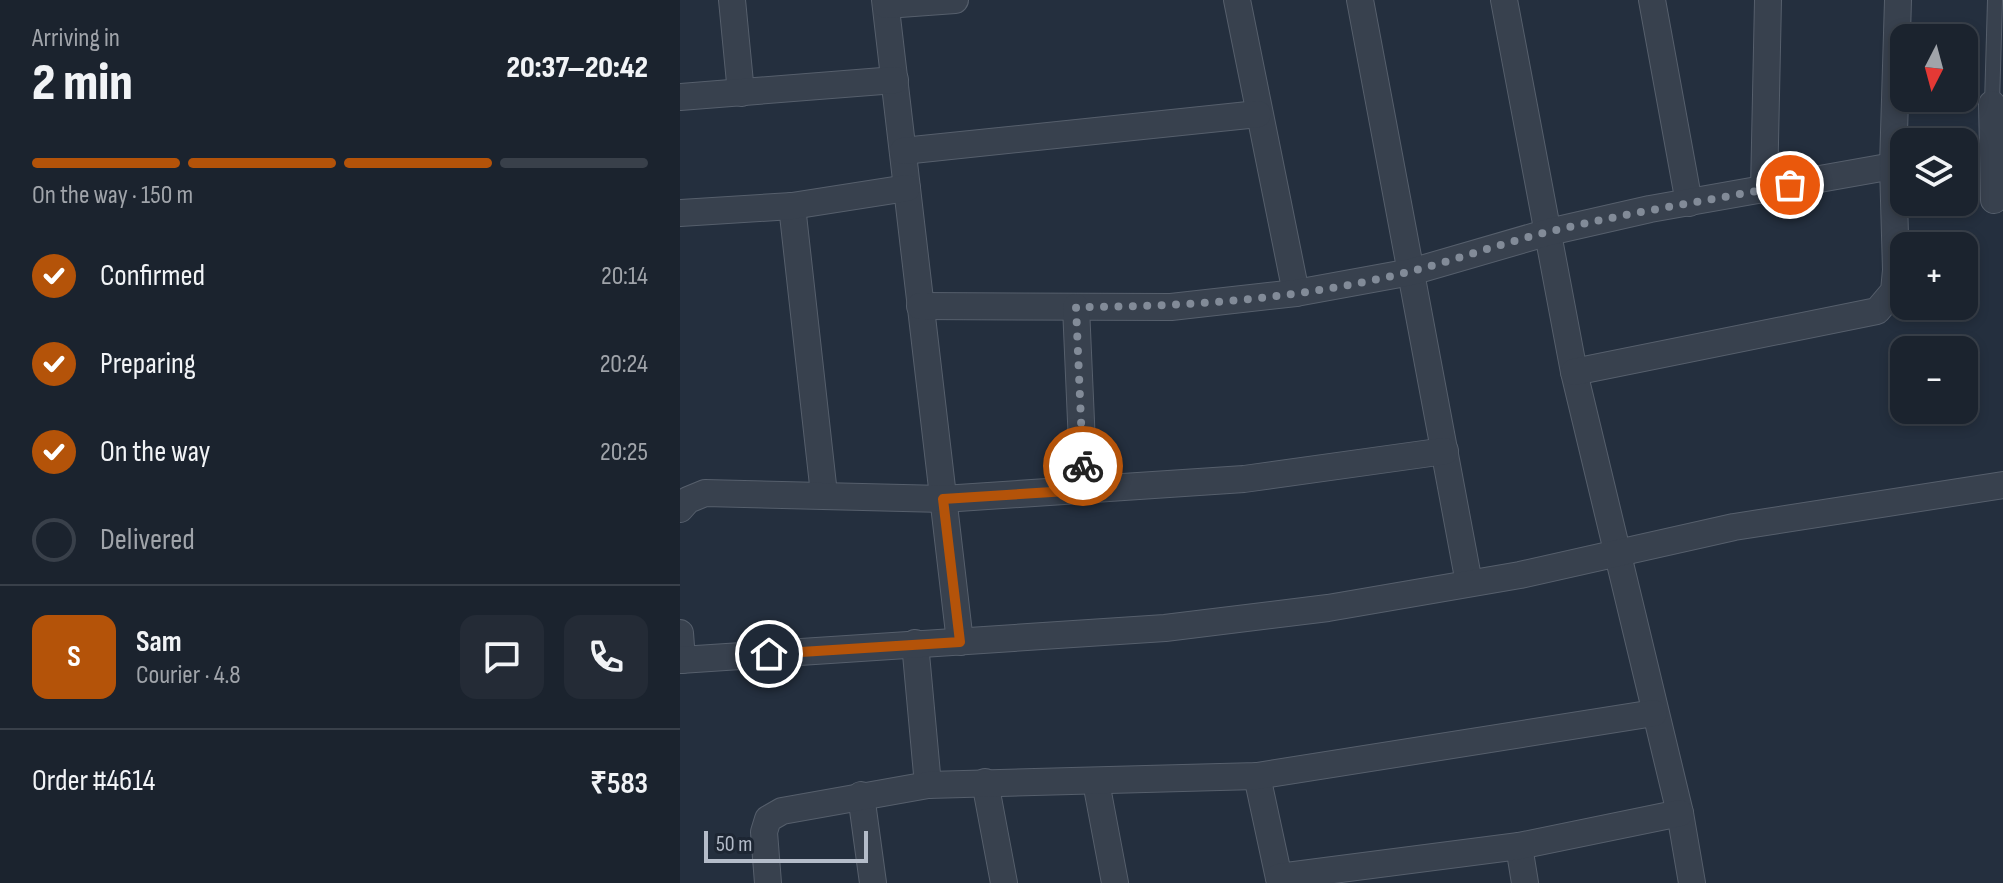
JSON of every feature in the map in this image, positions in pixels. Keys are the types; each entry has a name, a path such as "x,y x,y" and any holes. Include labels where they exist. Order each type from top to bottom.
{"street":[{"path":"732,0 741,93"},
{"path":"955,0 886,2 960,642"},
{"path":"1237,0 1296,293"},
{"path":"1360,0 1469,583"},
{"path":"1504,0 1574,372 1680,813 1692,883"},
{"path":"1652,0 1689,203"},
{"path":"1764,190 1768,0"},
{"path":"1894,128 1898,0"},
{"path":"680,97 895,80"},
{"path":"1992,104 1994,200"},
{"path":"903,151 1258,114"},
{"path":"920,306 1171,307 1296,293 1411,272 1549,232 1890,167"},
{"path":"680,213 792,206 907,188"},
{"path":"792,206 824,494"},
{"path":"1574,372 1877,311 1894,291 1893,216"},
{"path":"1076,307 1084,490"},
{"path":"680,509 688,500 705,493 943,499 1244,479 1445,451"},
{"path":"680,633 681,660 1165,628 1328,608 1616,555 1749,524 2003,485"},
{"path":"915,643 928,785"},
{"path":"768,883 764,832 768,819 782,811 861,795 928,785 985,782 1096,782 1257,776 1654,713"},
{"path":"1257,776 1279,880 1407,872 1680,813"},
{"path":"985,782 1004,883"},
{"path":"1096,782 1115,883"},
{"path":"861,795 873,883"},
{"path":"1519,846 1525,883"}],"lane":[{"path":"1992,104 1995,0"}],"way so far":[{"path":"1083,466 1076,307 1171,307 1296,293 1411,272 1549,232 1650,209 1790,185"}],"route":[{"path":"769,654 960,642 943,499 1084,490 1083,466"}]}
